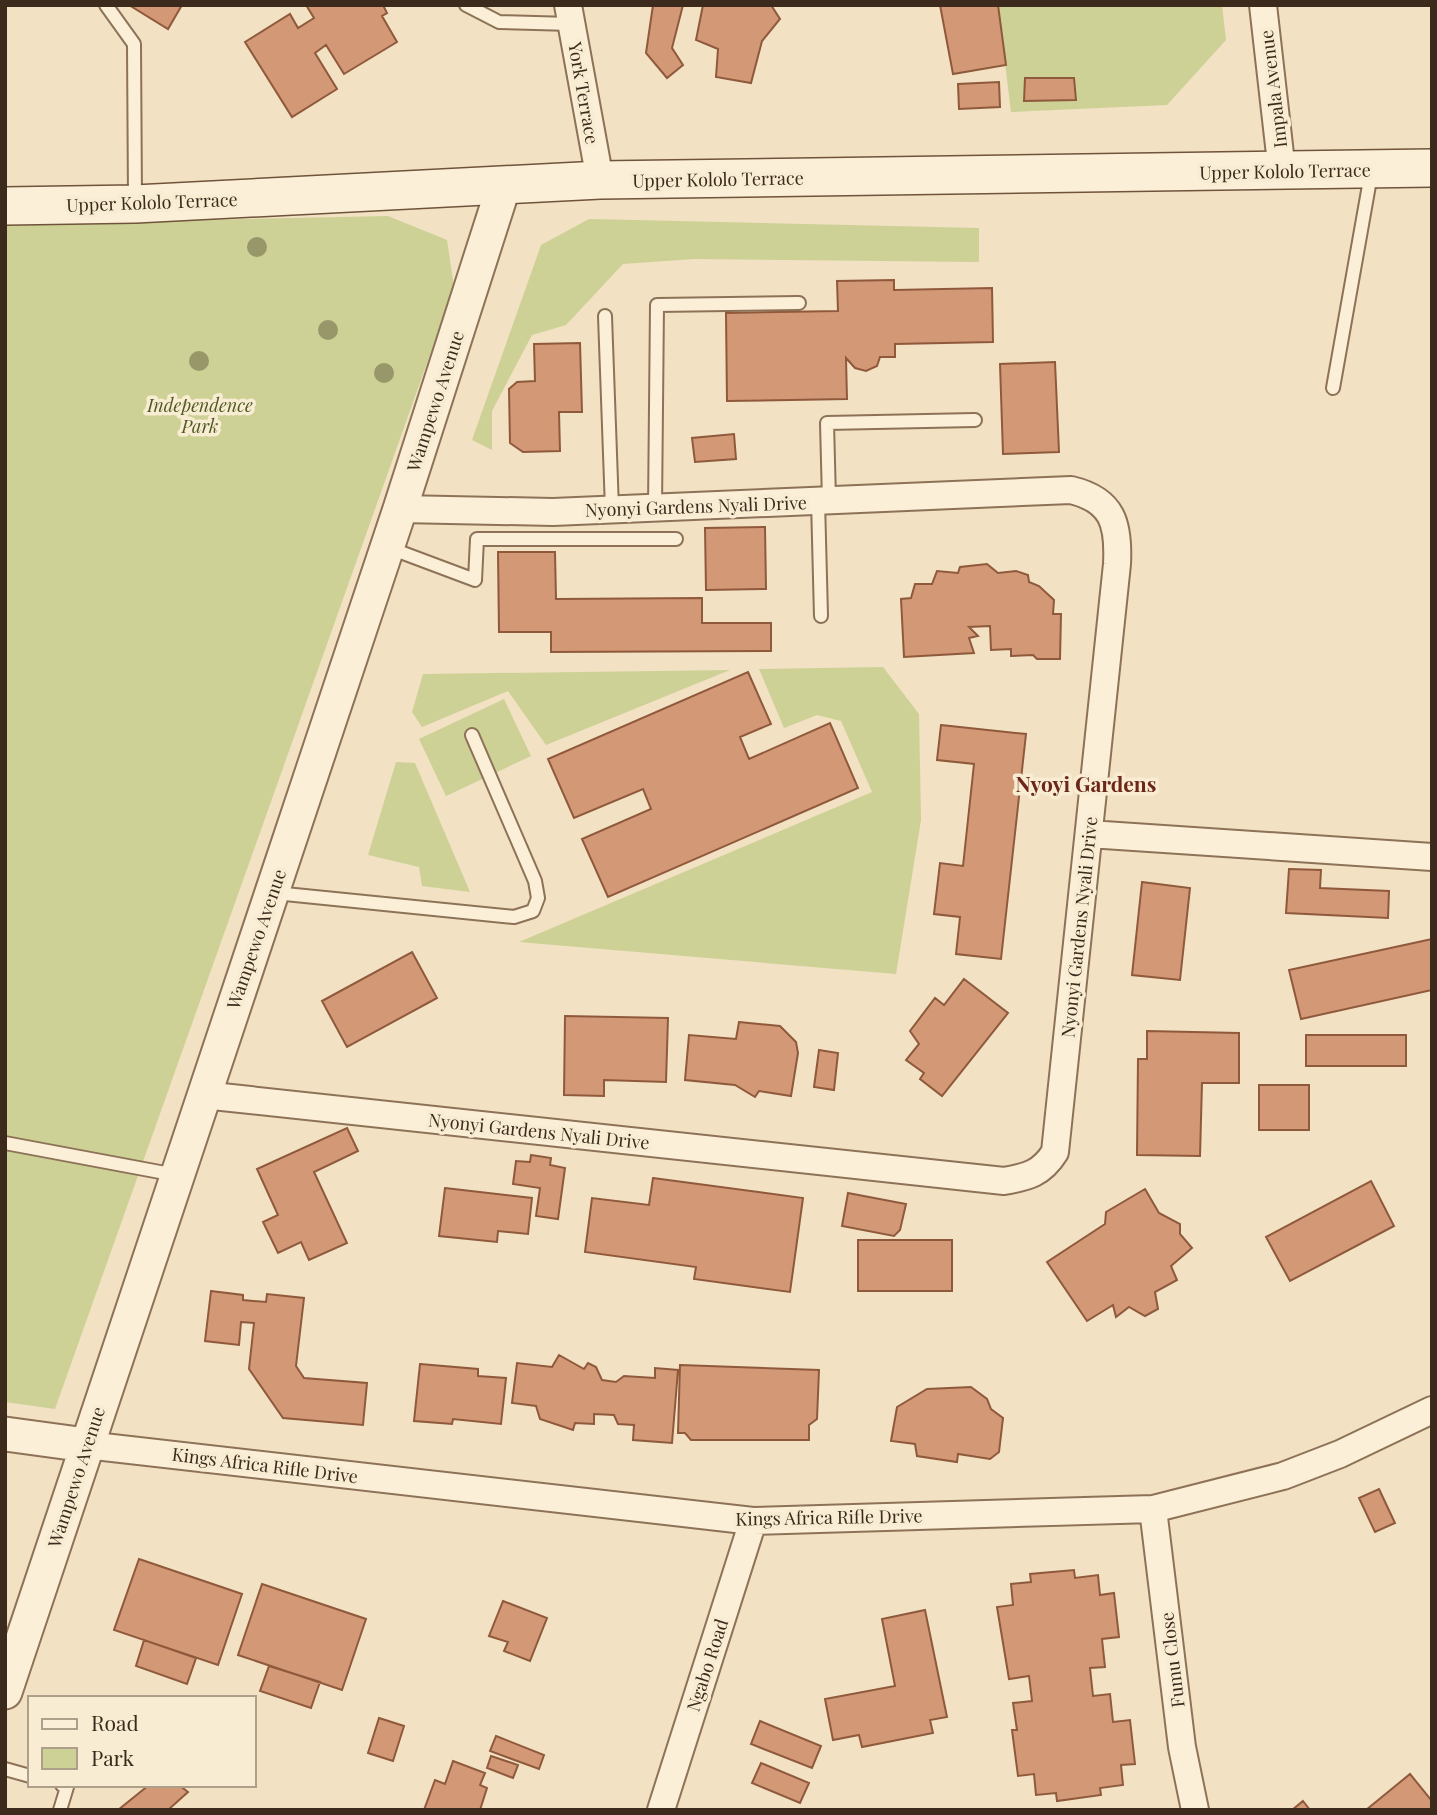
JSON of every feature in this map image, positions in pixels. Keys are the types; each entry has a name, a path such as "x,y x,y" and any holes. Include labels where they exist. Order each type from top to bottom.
{"main road":[{"name":"Upper Kololo Terrace","path":"5,206 135,204 600,180 1432,168"}],"street":[{"name":"Impala Avenue","path":"1263,5 1282,172"},
{"name":"York Terrace","path":"570,15 600,180"},
{"name":"Wampewo Avenue","path":"5,1692 400,509 504,185"},
{"name":"Nyonyi Gardens Nyali Drive","path":"203,1095 1004,1181 1030,1177 1048,1162 1055,1152 1119,542 1114,518 1091,495 1071,490 553,512 400,509"},
{"path":"1089,834 1432,857"},
{"name":"Kings Africa Rifle Drive","path":"86,1445 753,1521 1153,1508 1283,1476 1340,1454 1432,1410"},
{"path":"5,1434 86,1445"},
{"name":"Fumu Close","path":"1153,1508 1182,1747 1195,1810"},
{"name":"Ngabo Road","path":"661,1810 753,1521"}],"lane":[{"path":"106,5 134,44 135,204"},
{"path":"466,5 499,22 570,15"},
{"path":"1333,388 1348,290 1372,170"},
{"path":"655,508 657,305 799,303"},
{"path":"606,316 612,509"},
{"path":"821,616 827,423 975,420"},
{"path":"553,512 555,539"},
{"path":"387,547 475,580 477,539 676,539"},
{"path":"271,892 514,917 533,911 538,898 535,881 472,735"},
{"path":"5,1143 176,1175"},
{"path":"5,1769 28,1775"},
{"path":"60,1810 67,1787"}],"green space":[{"path":"998,5 1222,5 1226,40 1167,105 1011,112"},
{"name":"Independence Park","path":"388,216 447,240 454,287 55,1409 5,1402 5,224"},
{"path":"589,219 979,228 979,262 694,259 623,264 566,325 532,335 492,411 492,450 472,440 541,245"},
{"path":"883,667 919,714 921,820 896,974 519,942 872,792 841,721 817,715 784,728 759,669"},
{"path":"730,670 546,745 508,691 422,727 412,712 423,674"},
{"path":"504,699 531,756 446,796 419,739"},
{"path":"396,762 415,763 470,892 422,886 419,867 368,855"}],"building":[{"path":"129,5 182,5 168,29"},
{"path":"306,5 383,5 387,13 382,16 397,42 344,74 326,45 315,53 337,89 292,117 245,42 290,14 298,28 314,18"},
{"path":"653,5 683,5 672,48 683,65 667,78 646,53"},
{"path":"703,5 771,5 780,19 762,41 751,83 716,77 718,49 696,40"},
{"path":"940,5 998,5 1006,65 953,74"},
{"path":"1025,78 1074,78 1076,100 1024,101"},
{"path":"999,82 1000,107 959,109 958,84"},
{"path":"894,280 894,290 992,288 993,342 895,344 895,357 880,357 877,366 866,371 855,368 846,358 847,399 727,401 726,313 838,311 837,281"},
{"path":"580,343 582,412 559,412 560,451 523,452 510,443 509,389 517,382 535,381 534,344"},
{"path":"1055,362 1059,452 1003,454 1000,364"},
{"path":"734,434 736,459 695,462 692,438"},
{"path":"765,527 766,589 706,590 705,528"},
{"path":"498,552 555,552 556,599 702,598 702,623 771,623 771,651 551,652 551,632 499,632"},
{"path":"987,564 998,573 1016,571 1028,575 1029,582 1039,586 1054,600 1053,614 1061,614 1060,659 1037,659 1033,655 1011,656 1011,649 991,650 990,626 969,627 978,636 969,638 974,653 904,657 901,599 911,598 915,584 932,584 937,571 958,573 960,567"},
{"path":"748,672 771,724 740,737 749,759 830,723 858,788 608,897 582,839 651,809 643,789 574,818 548,759"},
{"path":"941,725 1026,734 1001,959 956,954 960,917 934,914 940,863 963,866 974,764 937,760"},
{"path":"1289,869 1321,870 1320,888 1389,891 1388,918 1286,913"},
{"path":"1142,882 1190,888 1180,980 1132,975"},
{"path":"1432,939 1432,990 1301,1019 1289,970"},
{"path":"412,952 437,998 347,1047 322,1001"},
{"path":"964,979 1008,1013 942,1096 920,1079 924,1073 906,1060 919,1044 910,1031 935,998 944,1005"},
{"path":"565,1016 668,1018 666,1082 604,1080 604,1096 564,1095"},
{"path":"739,1022 780,1026 796,1042 798,1053 791,1096 759,1091 755,1097 735,1085 685,1080 689,1035 736,1039"},
{"path":"1147,1031 1239,1033 1239,1083 1202,1083 1200,1156 1137,1155 1138,1059 1147,1059"},
{"path":"1306,1035 1406,1035 1406,1066 1306,1066"},
{"path":"819,1050 838,1053 834,1090 814,1087"},
{"path":"1259,1085 1309,1085 1309,1130 1259,1130"},
{"path":"347,1128 358,1151 314,1172 347,1243 309,1260 301,1242 278,1253 263,1222 278,1215 257,1169"},
{"path":"531,1155 551,1158 550,1165 565,1168 558,1219 536,1216 540,1188 513,1184 516,1161 530,1162"},
{"path":"653,1178 803,1198 790,1292 694,1279 696,1267 585,1252 592,1198 649,1205"},
{"path":"1371,1181 1394,1226 1290,1281 1266,1237"},
{"path":"445,1188 532,1198 528,1234 498,1231 497,1242 439,1236"},
{"path":"1145,1189 1159,1213 1180,1224 1180,1234 1192,1248 1171,1266 1177,1280 1155,1292 1158,1309 1145,1316 1129,1307 1116,1317 1113,1305 1087,1321 1047,1262 1105,1224 1106,1212"},
{"path":"848,1193 906,1204 900,1230 894,1236 842,1226"},
{"path":"858,1240 952,1240 952,1291 858,1291"},
{"path":"211,1291 243,1295 243,1300 266,1302 267,1294 304,1298 296,1366 304,1378 367,1383 363,1425 283,1418 249,1369 254,1323 241,1322 239,1345 205,1341"},
{"path":"559,1355 584,1369 588,1363 596,1367 602,1380 616,1382 624,1376 655,1378 655,1368 678,1370 672,1443 633,1440 634,1425 618,1424 614,1415 594,1414 594,1424 575,1423 573,1430 540,1419 536,1406 512,1403 517,1363 552,1367"},
{"path":"420,1364 478,1369 478,1376 506,1378 501,1424 453,1419 452,1424 414,1421"},
{"path":"680,1365 819,1370 817,1419 809,1425 809,1440 691,1440 685,1433 678,1433"},
{"path":"971,1387 987,1399 991,1409 1003,1418 999,1452 990,1459 958,1454 957,1462 917,1456 915,1444 891,1441 897,1407 927,1389"},
{"path":"1379,1489 1395,1523 1375,1532 1359,1498"},
{"path":"139,1559 242,1594 218,1665 114,1630"},
{"path":"1074,1570 1075,1578 1098,1575 1100,1595 1114,1593 1119,1637 1102,1639 1105,1667 1090,1668 1093,1696 1110,1694 1113,1722 1130,1720 1135,1764 1121,1765 1123,1785 1100,1788 1101,1795 1057,1801 1056,1793 1036,1795 1034,1774 1018,1776 1012,1730 1017,1730 1013,1703 1032,1701 1029,1676 1009,1679 997,1607 1013,1605 1011,1584 1031,1582 1030,1574"},
{"path":"262,1584 366,1619 342,1690 238,1655"},
{"path":"503,1601 547,1618 530,1661 504,1651 508,1642 489,1636"},
{"path":"925,1610 947,1717 930,1720 933,1733 862,1747 859,1735 833,1740 825,1699 895,1686 882,1619"},
{"path":"144,1640 196,1658 187,1684 136,1666"},
{"path":"269,1666 320,1682 311,1708 260,1691"},
{"path":"379,1718 404,1726 393,1761 368,1753"},
{"path":"760,1721 821,1746 812,1768 751,1744"},
{"path":"496,1736 544,1755 539,1769 490,1751"},
{"path":"491,1756 518,1765 513,1778 487,1768"},
{"path":"453,1761 485,1773 480,1785 487,1788 480,1810 424,1810 435,1780 445,1784"},
{"path":"761,1763 809,1783 800,1803 752,1783"},
{"path":"1410,1774 1432,1801 1432,1810 1366,1810"},
{"path":"147,1787 182,1787 188,1792 168,1810 118,1810"},
{"path":"1303,1801 1310,1810 1292,1810"}],"district":[{"name":"Nyoyi Gardens","path":"1086,783"}]}
